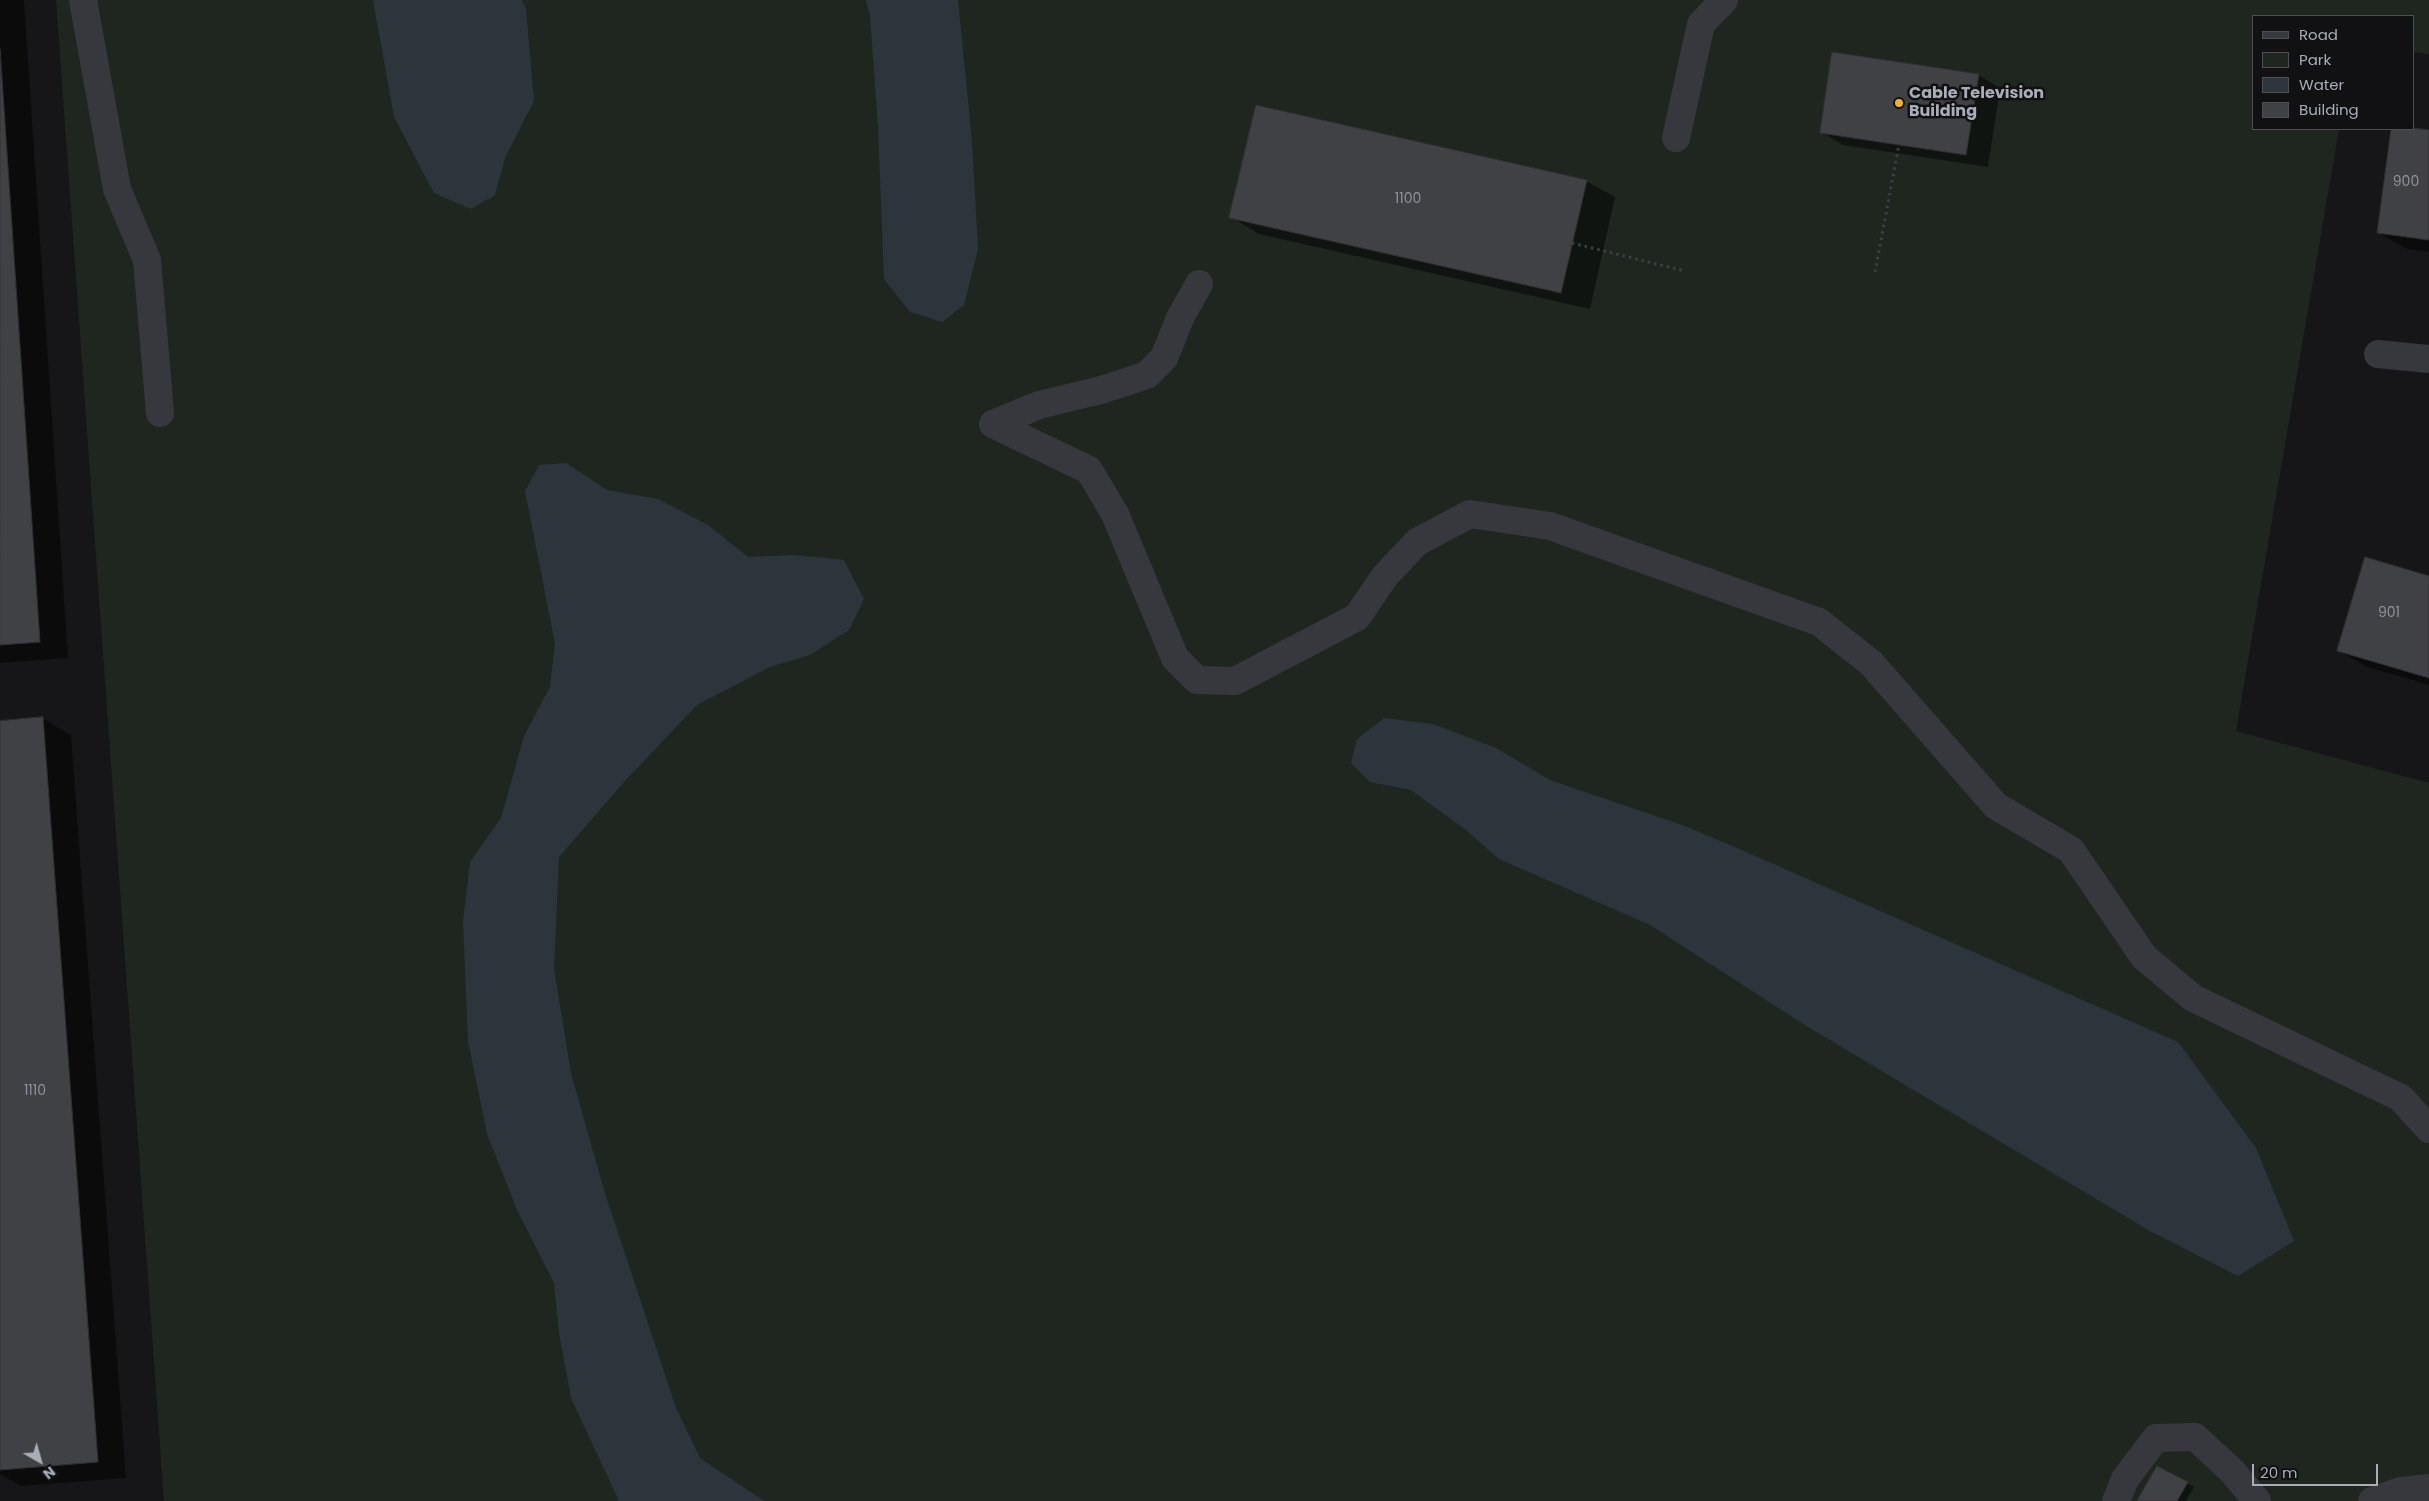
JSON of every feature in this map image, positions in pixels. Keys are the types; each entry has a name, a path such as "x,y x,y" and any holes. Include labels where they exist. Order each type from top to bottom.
{"street":[{"path":"83,0 117,189 147,260 160,413"},
{"path":"1676,138 1701,24 1724,0"},
{"path":"1199,284 1180,318 1164,358 1147,375 1101,390 1038,405 993,424 1089,470 1115,514 1175,658 1197,680 1235,681 1357,617 1385,576 1418,542 1470,514 1550,526 1819,622 1871,663 1996,806 2071,850 2144,957 2186,992 2202,1002 2401,1098 2429,1129"},
{"path":"2378,354 2429,360"},
{"path":"2116,1501 2125,1479 2156,1438 2194,1437 2232,1470 2257,1501"},
{"path":"2372,1501 2401,1491 2429,1488"}],"path":[{"path":"1875,272 1898,144"},
{"path":"1572,242 1685,271"}],"green space":[{"path":"56,0 2429,0 2429,54 2414,52 2414,15 2252,15 2252,130 2339,130 2236,731 2429,783 2429,1501 164,1501"}],"water":[{"path":"373,0 522,0 526,9 534,101 505,158 495,195 471,209 434,193 394,117"},
{"path":"866,0 958,0 972,141 978,249 964,305 942,322 910,312 884,279 878,127 870,16"},
{"path":"566,463 607,490 658,499 708,525 748,557 795,555 844,560 864,599 849,630 810,655 770,667 697,705 624,782 559,857 554,969 571,1073 604,1190 676,1408 700,1458 764,1501 619,1501 571,1398 559,1333 554,1283 518,1212 487,1134 468,1041 463,921 470,862 501,818 524,736 550,687 555,644 525,491 539,465"},
{"path":"1384,718 1433,724 1496,748 1550,780 1685,826 2178,1042 2256,1148 2294,1241 2238,1276 2150,1231 1808,1027 1650,925 1499,859 1466,830 1411,790 1370,782 1351,763 1357,739"}],"building":[{"path":"0,49 40,642 0,645"},
{"name":"Cable Television Building","path":"1832,52 1979,74 1966,155 1820,133"},
{"path":"1256,105 1587,180 1561,293 1229,218"},
{"path":"2414,128 2429,130 2429,240 2377,233 2391,130 2414,130"},
{"path":"2365,557 2429,576 2429,678 2337,651"},
{"path":"43,717 98,1462 0,1470 0,721"},
{"path":"2157,1466 2188,1482 2177,1501 2137,1501"}],"place":[{"name":"Cable Television Building","path":"1899,103"}]}
